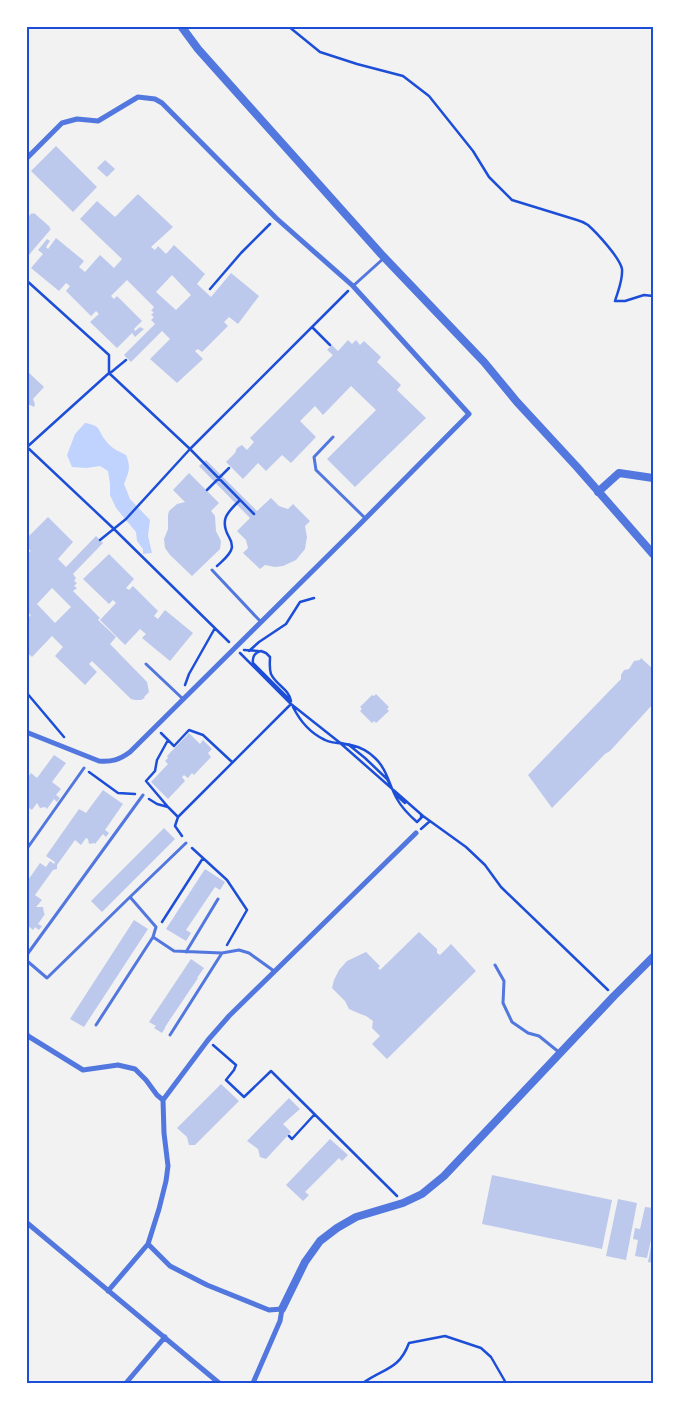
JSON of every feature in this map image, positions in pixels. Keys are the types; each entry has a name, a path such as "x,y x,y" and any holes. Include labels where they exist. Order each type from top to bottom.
{"street":[{"path":"181,26 198,49 385,258 484,362 517,402 653,554"},
{"path":"26,159 62,123 77,119 98,121 138,97 162,102 276,218 353,286 469,414 130,752 120,759 110,762 26,732"},
{"path":"598,492 619,473 653,478"},
{"path":"108,1291 148,1244 159,1209 168,1166 163,1100 208,1040 229,1016 416,833"},
{"path":"254,1383 280,1321 282,1309 305,1262 320,1240 356,1217 422,1194 444,1176 614,996 653,958"},
{"path":"26,1032 28,1036 83,1070 118,1065 135,1069 163,1100"},
{"path":"26,1222 220,1383"},
{"path":"148,1244 170,1266 207,1284 269,1310 282,1309"},
{"path":"126,1383 165,1337"}],"lane":[{"path":"353,286 385,258"},
{"path":"333,437 314,458 316,470 366,518"},
{"path":"212,570 261,622"},
{"path":"146,664 184,698"},
{"path":"26,850 84,768"},
{"path":"143,795 26,958 47,978 186,843"},
{"path":"96,1025 153,937 156,927 130,897"},
{"path":"186,952 218,899"},
{"path":"153,937 174,951 222,953 239,950 249,953 274,972"},
{"path":"170,1035 222,953"},
{"path":"495,965 504,981 503,1003 512,1022 528,1033 539,1036 560,1053"}],"path":[{"path":"288,26 320,52 403,76 429,96 473,151 489,177 512,200 587,224 599,236 618,257 622,270 620,287 615,301 625,301 644,295 653,296"},
{"path":"210,289 241,253 276,218"},
{"path":"26,280 109,355 109,373 254,514"},
{"path":"100,540 138,507 190,450 353,286"},
{"path":"312,327 330,345"},
{"path":"126,360 109,373 27,448 114,529 235,648"},
{"path":"207,490 229,468"},
{"path":"212,570 231,550 232,542 225,529 224,519 240,500"},
{"path":"249,651 286,624 300,602 314,598"},
{"path":"184,698 184,688 189,674 215,628"},
{"path":"249,651 237,650 292,704 337,742 340,743 349,745 365,758 387,779 390,782 395,794 422,817 417,822 404,809 396,798 390,783 388,775 376,758 352,745 344,744 337,743 326,740 306,727 298,716 292,704 288,693 272,676 270,657 265,652 249,651"},
{"path":"259,651 253,658 254,664 292,704 339,742 423,816 466,846 501,887 614,996"},
{"path":"26,692 75,751"},
{"path":"178,817 292,704"},
{"path":"155,727 174,746 189,730 203,735 233,762"},
{"path":"168,740 157,760 154,771 146,781 168,807"},
{"path":"156,927 161,923 203,858"},
{"path":"208,1040 236,1065 226,1080 244,1097 271,1071 403,1202"},
{"path":"289,1136 292,1139 314,1114"},
{"path":"363,1383 396,1365 406,1352 409,1343 446,1336 481,1348 491,1357 506,1383"}],"water":[{"path":"85,423 97,427 110,446 126,455 129,470 124,484 130,499 150,520 148,536 152,553 143,554 143,549 137,541 136,532 116,508 110,495 108,471 100,466 72,467 67,455 75,434"}],"building":[{"path":"56,146 97,187 73,212 31,171"},
{"path":"105,160 115,169 107,177 97,168"},
{"path":"138,194 173,227 151,247 155,250 158,246 166,254 174,245 205,274 197,284 211,297 231,273 259,296 238,324 229,317 224,322 228,326 202,352 198,349 195,351 203,359 177,383 150,359 170,339 162,331 131,362 124,355 155,324 151,320 154,317 151,315 154,312 151,311 154,307 127,280 111,296 114,299 117,296 142,321 134,329 135,331 140,327 144,329 135,337 132,333 117,348 90,322 99,314 96,311 91,316 66,291 70,286 66,283 59,291 31,268 43,254 38,250 47,239 50,241 46,247 48,249 56,238 84,261 79,267 85,272 100,255 114,268 122,259 80,219 97,201 115,217","holes":["172,275 191,295 176,310 156,292"]},
{"path":"32,213 51,229 28,256 26,255 26,219"},
{"path":"348,340 352,344 356,340 360,345 364,341 381,357 377,362 401,385 397,390 426,418 355,487 327,459 376,410 351,386 323,415 315,406 300,421 316,437 291,463 282,455 266,471 258,463 243,479 226,462 235,453 237,448 242,445 247,450 254,442 250,438 333,355 327,350 332,345 338,351"},
{"path":"26,370 44,387 33,399 34,407 26,405"},
{"path":"206,460 257,511 271,498 279,506 288,509 293,504 310,521 305,526 307,537 305,549 296,560 283,566 265,565 260,569 243,553 248,548 246,540 237,531 250,518 199,466"},
{"path":"189,473 219,503 211,511 215,516 216,531 221,541 220,549 192,576 170,555 165,548 164,539 168,529 169,511 177,504 185,502 173,490"},
{"path":"48,517 73,542 58,559 66,567 96,536 103,543 73,574 76,578 74,581 77,583 74,586 77,588 73,591 100,618 98,620 116,637 110,644 147,682 149,692 145,698 141,700 131,699 92,661 89,664 97,672 85,685 55,656 63,647 52,636 32,657 26,651 26,620 31,615 26,611 26,552 31,551 26,546 26,539","holes":["52,588 71,607 55,623 37,604"]},
{"path":"109,554 134,579 126,588 129,590 133,586 158,611 154,616 158,619 165,610 193,633 170,661 142,638 146,634 140,629 125,645 100,620 116,603 113,600 109,604 83,579"},
{"path":"641,658 653,669 653,704 610,751 552,808 528,775 621,679 624,670 629,669 634,661"},
{"path":"376,694 389,707 387,709 389,711 376,723 374,721 372,723 360,711 362,709 360,707 372,695"},
{"path":"189,733 200,744 203,740 212,749 208,753 211,757 194,775 192,773 188,778 184,775 182,777 185,781 168,799 151,782 168,764 165,761 168,758 167,756"},
{"path":"54,755 66,763 52,782 61,789 56,795 60,798 57,802 54,799 47,809 45,807 40,808 37,803 32,810 26,806 26,780 31,773 37,778"},
{"path":"103,790 123,804 105,830 109,833 106,837 103,834 95,844 89,844 86,838 81,845 75,840 57,865 57,869 53,870 35,895 42,900 36,907 43,907 45,914 38,924 42,926 39,930 35,927 33,930 26,924 26,883 40,863 46,867 50,861 54,864 55,862 46,856 79,809 86,813"},
{"path":"164,828 175,839 102,912 91,901"},
{"path":"205,869 225,882 220,890 215,887 186,930 191,933 186,941 166,929"},
{"path":"134,920 148,929 84,1027 70,1019"},
{"path":"419,932 437,949 437,953 440,955 451,944 476,971 387,1059 372,1044 380,1036 372,1028 373,1021 349,1009 345,1001 332,988 334,980 339,970 347,961 366,952 380,966 378,968 380,970"},
{"path":"191,959 204,968 162,1033 149,1022"},
{"path":"221,1084 239,1101 195,1145 189,1145 187,1137 177,1128"},
{"path":"289,1098 300,1109 283,1124 291,1132 266,1159 260,1157 258,1149 247,1141"},
{"path":"330,1139 348,1155 342,1161 339,1158 305,1192 309,1195 303,1201 286,1185"},
{"path":"492,1175 612,1200 602,1249 482,1224"},
{"path":"618,1199 637,1203 626,1260 606,1256"},
{"path":"645,1207 653,1208 653,1231 647,1258 635,1256 638,1240 633,1239 635,1228 640,1229"},
{"path":"653,1241 653,1263 648,1262"}]}
